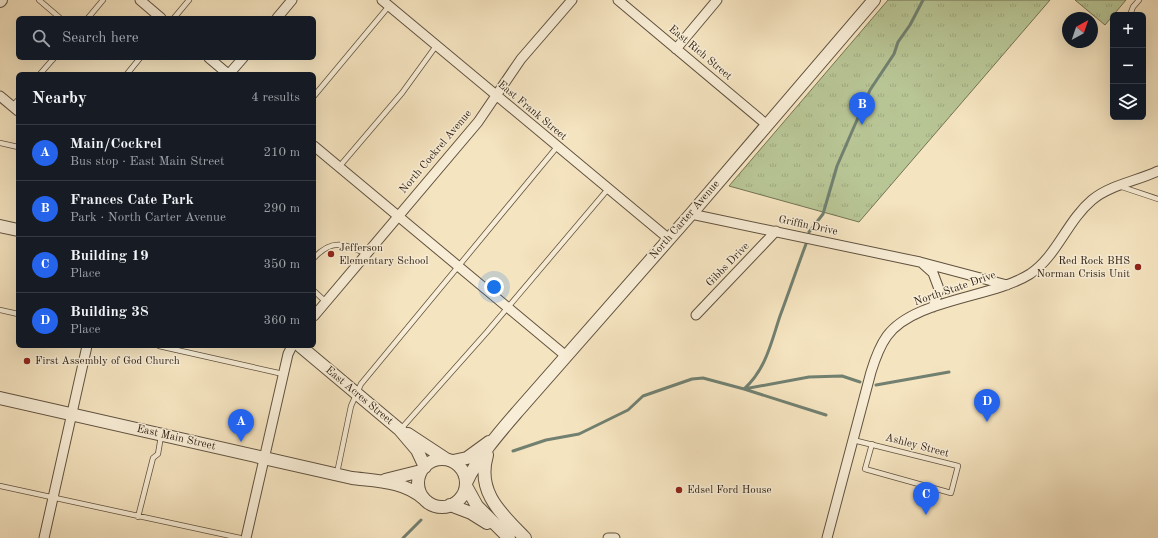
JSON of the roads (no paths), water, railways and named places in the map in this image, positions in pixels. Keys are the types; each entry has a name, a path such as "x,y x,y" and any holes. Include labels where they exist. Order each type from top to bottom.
{"street":[{"path":"140,0 159,16"},
{"path":"279,16 292,0"},
{"name":"East Frank Street","path":"382,0 668,239"},
{"name":"North Cockrel Avenue","path":"316,314 478,122 521,59 572,0"},
{"name":"East Rich Street","path":"618,0 767,125"},
{"path":"676,49 717,0"},
{"name":"North Carter Avenue","path":"466,485 471,473 495,438 691,214 874,0"},
{"path":"212,60 226,72"},
{"path":"231,72 241,60"},
{"path":"0,96 16,106"},
{"path":"316,148 566,356"},
{"name":"North State Drive","path":"827,538 871,372 882,345 892,330 902,323 933,307 1007,285 1021,279 1037,268 1092,200 1105,192 1158,171"},
{"name":"Griffin Drive","path":"691,214 920,262 1007,285"},
{"path":"0,226 16,230"},
{"name":"Gibbs Drive","path":"696,315 776,231"},
{"path":"920,262 933,273 939,289 933,307"},
{"path":"44,538 87,348"},
{"path":"246,538 283,374 291,348"},
{"name":"East Acres Street","path":"302,348 400,430 417,450 423,469"},
{"name":"East Main Street","path":"0,398 337,475 402,486 416,491 424,499"},
{"name":"East Acres Street","path":"400,430 414,437 450,460"},
{"name":"North Carter Avenue","path":"450,460 467,458 495,438"},
{"path":"488,450 484,476 490,498 500,513 525,538"},
{"path":"450,505 463,495 466,485 465,474 460,466 450,460 436,459 423,469 419,485 424,499 437,506 450,505 471,513 498,529"},
{"name":"East Main Street","path":"376,481 423,469"},
{"path":"466,485 477,506 498,529 509,538"},
{"path":"608,538 615,538"}],"lane":[{"path":"39,0 58,16"},
{"path":"90,16 103,0"},
{"path":"176,16 189,0"},
{"path":"1131,12 1139,0"},
{"path":"316,94 389,6"},
{"path":"339,167 402,93 436,46"},
{"path":"42,72 52,60"},
{"path":"129,72 138,60"},
{"path":"0,143 16,147"},
{"path":"337,475 351,406 361,384 557,147"},
{"path":"1119,186 1158,199"},
{"path":"400,430 508,307 608,189"},
{"path":"316,256 322,249 336,244 346,244 367,254"},
{"path":"316,293 326,302"},
{"path":"0,310 16,314"},
{"path":"168,348 283,374"},
{"path":"138,517 153,458 158,454 162,434"},
{"name":"Ashley Street","path":"853,440 872,444 958,466 951,493 865,469 872,444"},
{"path":"0,486 240,538"}],"waterway":[{"path":"809,232 823,214 837,166 870,90 894,54 898,42 910,25 923,0"},
{"path":"806,244 767,355 758,373 744,389 826,415"},
{"path":"876,385 949,372"},
{"path":"513,451 546,440 579,434 628,410 643,396 692,379 703,378 744,389 809,377 842,376 860,382"},
{"path":"403,538 421,520"}],"place":[{"name":"Frances Cate Park","path":"862,125"},
{"name":"Jefferson Elementary School","path":"331,254"},
{"name":"Red Rock BHS Norman Crisis Unit","path":"1138,267"},
{"name":"First Assembly of God Church","path":"27,361"},
{"name":"Building 38","path":"987,422"},
{"name":"Main/Cockrel","path":"241,442"},
{"name":"Edsel Ford House","path":"679,490"},
{"name":"Building 19","path":"926,515"}]}
